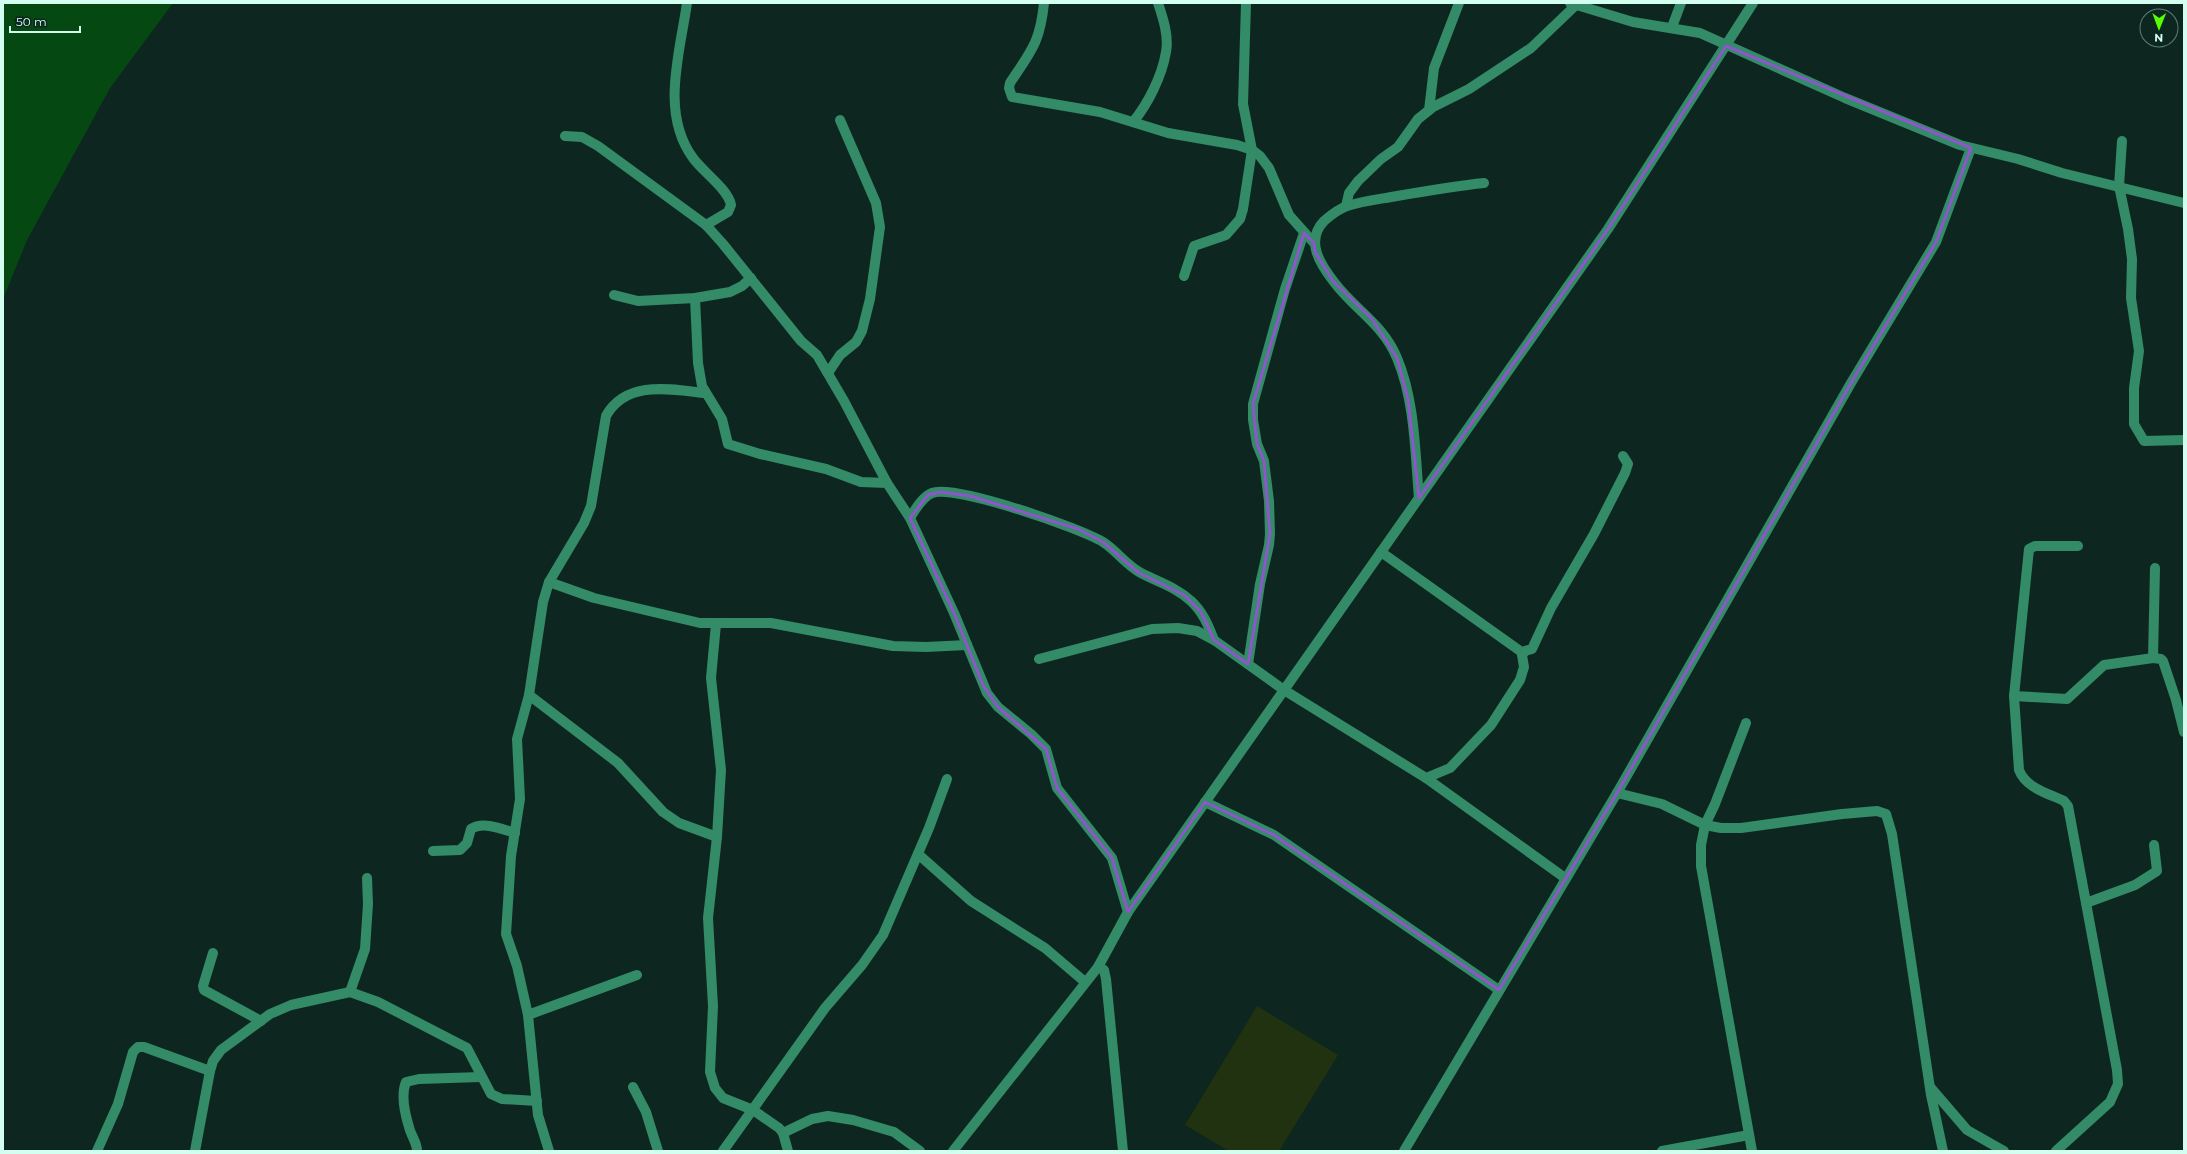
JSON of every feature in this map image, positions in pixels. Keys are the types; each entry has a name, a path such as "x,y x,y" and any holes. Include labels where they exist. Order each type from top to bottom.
{"street":[{"path":"687,3 674,95 675,115 684,143 689,153 726,194 731,205 728,212 706,225"},
{"path":"1044,3 1040,31 1035,46 1010,83 1009,88 1012,97 1100,112 1168,133 1237,145 1252,150 1260,156 1269,168 1289,215 1314,243 1316,252 1333,281 1372,319 1385,336 1397,358 1408,399 1419,498"},
{"path":"1133,122 1142,110 1166,52 1166,33 1158,3"},
{"path":"1184,276 1194,246 1226,235 1240,219 1251,168 1252,150 1243,104 1246,3"},
{"path":"1429,110 1434,68 1459,3"},
{"path":"1672,27 1681,3"},
{"path":"953,1151 1098,967 1128,912 1608,229 1753,3"},
{"path":"1346,206 1349,193 1358,181 1381,159 1398,147 1413,124 1429,110 1469,89 1530,48 1573,4 1633,22 1672,27 1700,33 1726,46 1845,98 1971,148 2018,159 2073,176 2184,203"},
{"path":"828,373 840,355 856,342 862,331 870,299 880,227 876,203 840,120"},
{"path":"565,136 582,137 598,146 706,225 751,278 801,341 817,355 887,483 910,518 987,693 998,707 1042,745 1048,755 1057,788 1112,858 1128,912"},
{"path":"2122,141 2119,186 2132,259 2131,298 2139,351 2134,388 2134,424 2144,441 2184,440"},
{"path":"1404,1151 1565,878 1617,793 1847,390 1936,242 1971,148"},
{"path":"1314,243 1321,224 1337,211 1346,206 1450,187 1484,183"},
{"path":"1248,664 1260,584 1270,534 1270,501 1264,461 1257,444 1253,420 1253,404 1285,289 1304,233"},
{"path":"614,295 646,301 695,298 736,290 751,278"},
{"path":"695,298 698,363 704,393 720,416 726,438 730,445 826,469 862,482 887,483"},
{"path":"549,1151 540,1123 528,1015 517,966 506,934 510,861 520,799 517,739 529,695 539,618 549,582 584,523 591,506 606,416 610,409 624,397 641,390 704,393"},
{"path":"1523,653 1532,649 1551,608 1594,534 1622,480 1628,464 1623,456"},
{"path":"910,518 928,496 940,492 970,496 1078,530 1103,542 1139,572 1184,594 1201,612 1214,640"},
{"path":"2056,1151 2110,1102 2118,1084 2068,806 2064,801 2026,783 2019,770 2014,696 2028,549 2035,546 2078,546"},
{"path":"1381,552 1523,653"},
{"path":"2153,658 2155,568"},
{"path":"549,582 600,599 700,623 771,624 893,646 926,647 967,645"},
{"path":"716,624 711,678 721,770 717,837 708,918 713,1006 710,1072 715,1088 723,1098 753,1110 773,1123 783,1133 788,1151"},
{"path":"1039,659 1166,627 1188,629 1214,640 1284,690 1426,778 1565,878"},
{"path":"1426,778 1450,768 1491,725 1520,680 1524,667 1523,653"},
{"path":"2014,696 2067,699 2104,665 2153,658 2161,659 2176,700 2184,732"},
{"path":"529,695 618,763 663,812 679,823 717,837"},
{"path":"1746,723 1715,804 1705,824 1701,845 1702,866 1752,1151"},
{"path":"723,1151 825,1008 875,948 883,935 918,854 947,779"},
{"path":"1617,793 1662,804 1705,824 1721,828 1741,828 1842,814 1877,811 1886,814 1892,834 1930,1087 1943,1151"},
{"path":"1205,802 1274,835 1499,990"},
{"path":"433,851 460,850 467,843 471,829 476,826 496,827 515,833"},
{"path":"2086,903 2135,885 2157,871 2154,845"},
{"path":"918,854 971,901 1045,948 1085,982"},
{"path":"350,992 365,949 368,904 367,878"},
{"path":"213,953 203,986 204,990 261,1022"},
{"path":"1098,967 1104,970 1106,979 1123,1151"},
{"path":"528,1015 637,975"},
{"path":"195,1151 210,1071 213,1061 221,1050 270,1014 291,1005 350,992 378,1002 460,1043 467,1048 491,1094 502,1099 537,1101"},
{"path":"97,1151 118,1104 133,1052 138,1048 144,1046 210,1071"},
{"path":"418,1151 418,1145 409,1127 403,1093 406,1082 441,1077 481,1077"},
{"path":"633,1087 646,1112 658,1151"},
{"path":"1930,1087 1967,1130 2004,1151"},
{"path":"783,1133 812,1119 828,1116 853,1120 894,1132 920,1151"},
{"path":"1662,1151 1749,1135"}],"highlighted area":[{"path":"1726,46 1971,148 1936,242 1851,383 1617,793 1499,990 1274,835 1205,802 1128,912 1112,858 1057,788 1046,749 998,707 983,685 954,613 910,518 928,495 940,492 970,496 1078,529 1103,542 1139,573 1184,595 1201,612 1214,640 1248,664 1270,534 1264,461 1257,444 1253,404 1304,233 1314,243 1315,252 1333,281 1372,319 1397,358 1408,399 1419,498 1608,229"}],"shaded area":[{"path":"3,3 173,3 110,88 27,240 3,299"},
{"path":"1257,1006 1338,1055 1279,1151 1229,1151 1185,1125"}]}
